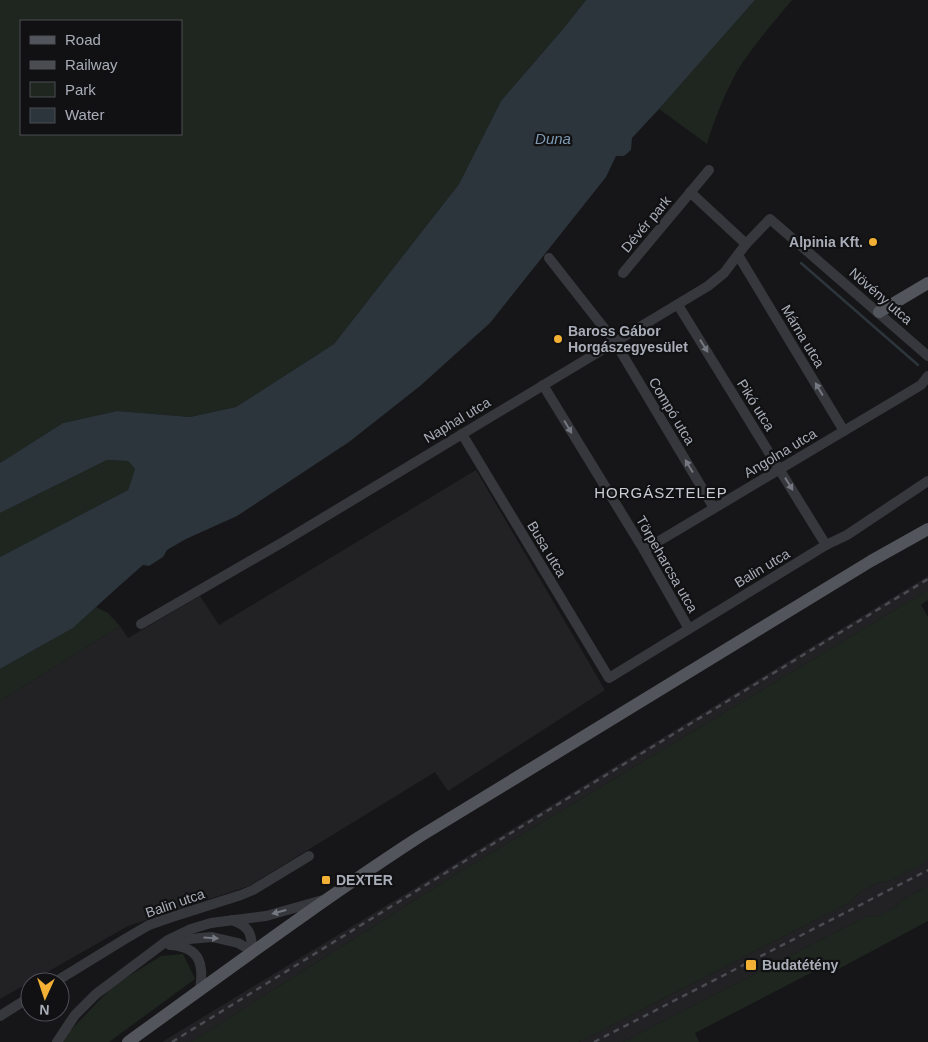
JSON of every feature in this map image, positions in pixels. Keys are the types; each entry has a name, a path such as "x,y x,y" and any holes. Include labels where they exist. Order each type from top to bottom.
{"main road":[{"path":"879,312 928,283"},
{"path":"128,1042 252,951 419,837 870,561 928,523"},
{"path":"870,561 928,529"}],"street":[{"name":"Dévér park","path":"623,273 709,170"},
{"name":"Dévér park","path":"690,192 746,244"},
{"name":"Naphal utca","path":"141,624 283,542 708,286 724,273 746,244 770,219"},
{"name":"Növény utca","path":"770,219 928,356"},
{"name":"Márna utca","path":"738,255 844,431"},
{"name":"Compó utca","path":"549,258 615,342 714,508"},
{"name":"Pikó utca","path":"678,304 826,545"},
{"name":"Angolna utca","path":"644,550 844,431 924,388 928,376"},
{"name":"Törpeharcsa utca","path":"543,385 644,550 689,629"},
{"name":"Busa utca","path":"462,434 609,678"},
{"name":"Balin utca","path":"609,678 826,545 847,535 928,482"},
{"name":"Balin utca","path":"70,972 149,925 253,890 309,856"},
{"path":"57,1042 75,1015 96,994 168,940 191,929 211,923 266,916 326,899"},
{"path":"146,956 169,945 189,939 212,937 238,943 252,951 250,932 240,923 231,920"},
{"path":"169,945 181,946 191,950 196,955 200,963 202,975 200,990"},
{"path":"0,1016 20,1003"}],"shaded area":[{"path":"476,470 605,690 448,791 435,772 249,886 128,926 47,972 20,972 20,988 0,999 0,701 120,626 128,638 200,596 219,625"},
{"path":"928,576 928,590 458,873 191,1042 162,1042"},
{"path":"928,859 928,886 902,900 896,907 878,916 865,917 623,1042 579,1042 850,902 860,892 877,883 889,881 924,863"}],"green space":[{"path":"0,0 586,0 501,101 459,184 334,344 236,407 190,417 117,411 63,423 0,463"},
{"path":"755,0 792,0 755,45 736,73 727,90 707,144 659,109"},
{"path":"107,460 128,461 135,469 128,490 0,557 0,513"},
{"path":"928,590 928,600 921,605 928,617 928,859 925,863 889,881 877,883 860,892 850,902 579,1042 191,1042 458,873"},
{"path":"96,607 108,613 120,626 0,701 0,669 73,628"},
{"path":"928,886 928,921 833,972 828,964 695,1033 699,1042 623,1042 865,917 878,916 896,907 902,900"},
{"path":"183,954 195,979 109,1042 63,1042 67,1034 113,986 161,956"}],"water":[{"name":"Duna","path":"586,0 755,0 632,138 631,150 624,156 616,156 606,177 490,323 420,386 349,442 237,516 186,539 167,550 163,557 149,566 143,565 73,628 0,669 0,557 128,490 135,469 128,461 107,460 0,513 0,463 63,423 117,411 190,417 236,407 334,344 459,184 501,101"}],"waterway":[{"path":"801,263 918,365"}],"railway":[{"path":"172,1042 928,579"},
{"path":"594,1042 928,870"}],"place":[{"name":"Alpinia Kft.","path":"873,242"},
{"name":"Baross Gábor Horgászegyesület","path":"558,339"},
{"name":"DEXTER","path":"326,880"},
{"name":"Budatétény","path":"751,965"}],"district":[{"name":"HORGÁSZTELEP","path":"661,492"}]}
